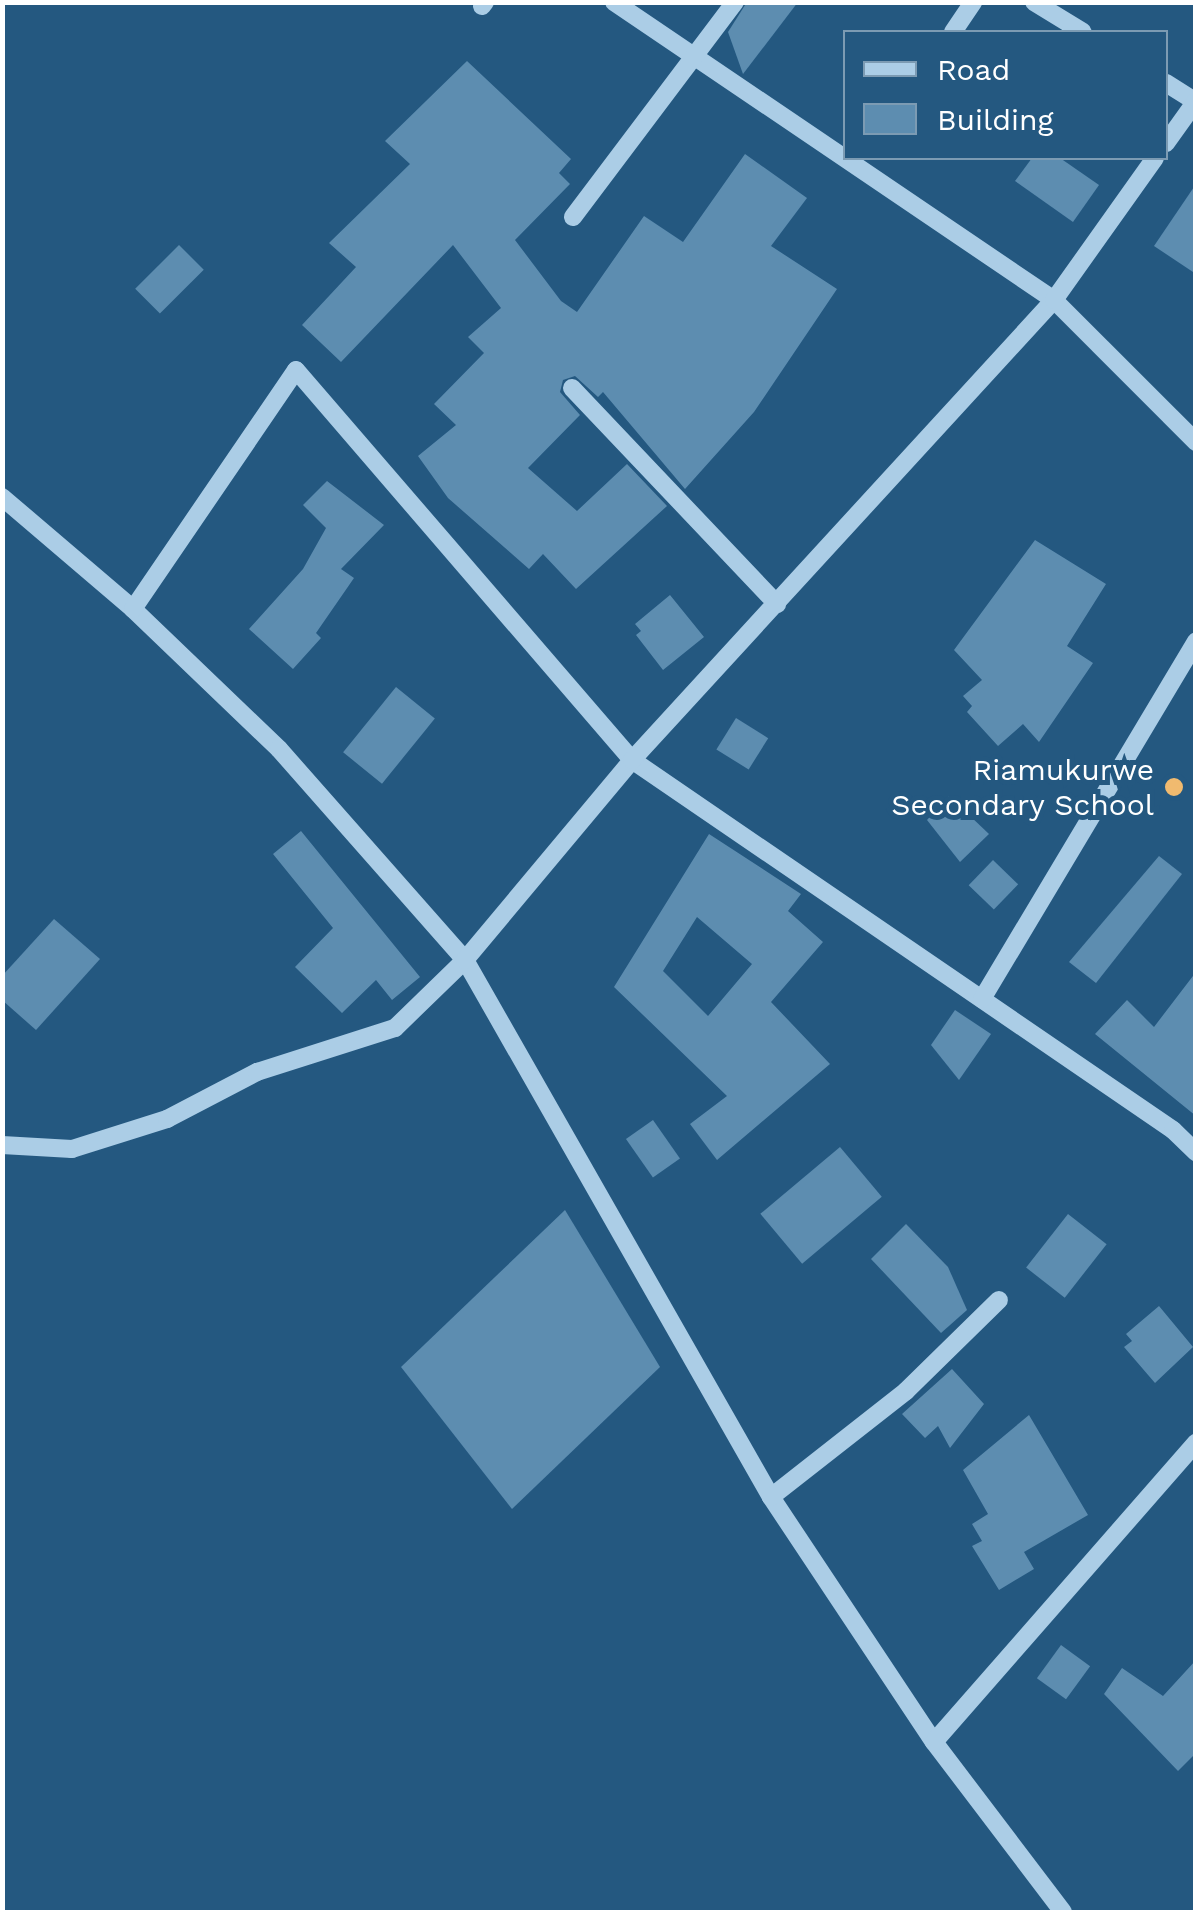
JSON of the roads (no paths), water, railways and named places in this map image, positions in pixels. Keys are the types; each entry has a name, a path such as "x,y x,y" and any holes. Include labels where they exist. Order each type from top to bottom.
{"street":[{"path":"614,2 690,59 843,150"},
{"path":"573,216 734,2"},
{"path":"954,30 973,2"},
{"path":"1034,2 1080,30"},
{"path":"1168,84 1195,101 1168,140"},
{"path":"2,1145 72,1149 167,1119 257,1072 395,1028 466,960 632,760 1054,300 1154,160"},
{"path":"866,164 1054,300 1196,442"},
{"path":"133,609 296,370 632,760 982,999 1196,1152"},
{"path":"572,388 776,604"},
{"path":"2,497 133,609 279,749 466,960 771,1496 934,1742 1062,1912"},
{"path":"982,999 1196,640"},
{"path":"771,1496 906,1391 999,1300"},
{"path":"934,1742 1196,1443"}],"place":[{"name":"Riamukurwe Secondary School","path":"1174,787"}]}
